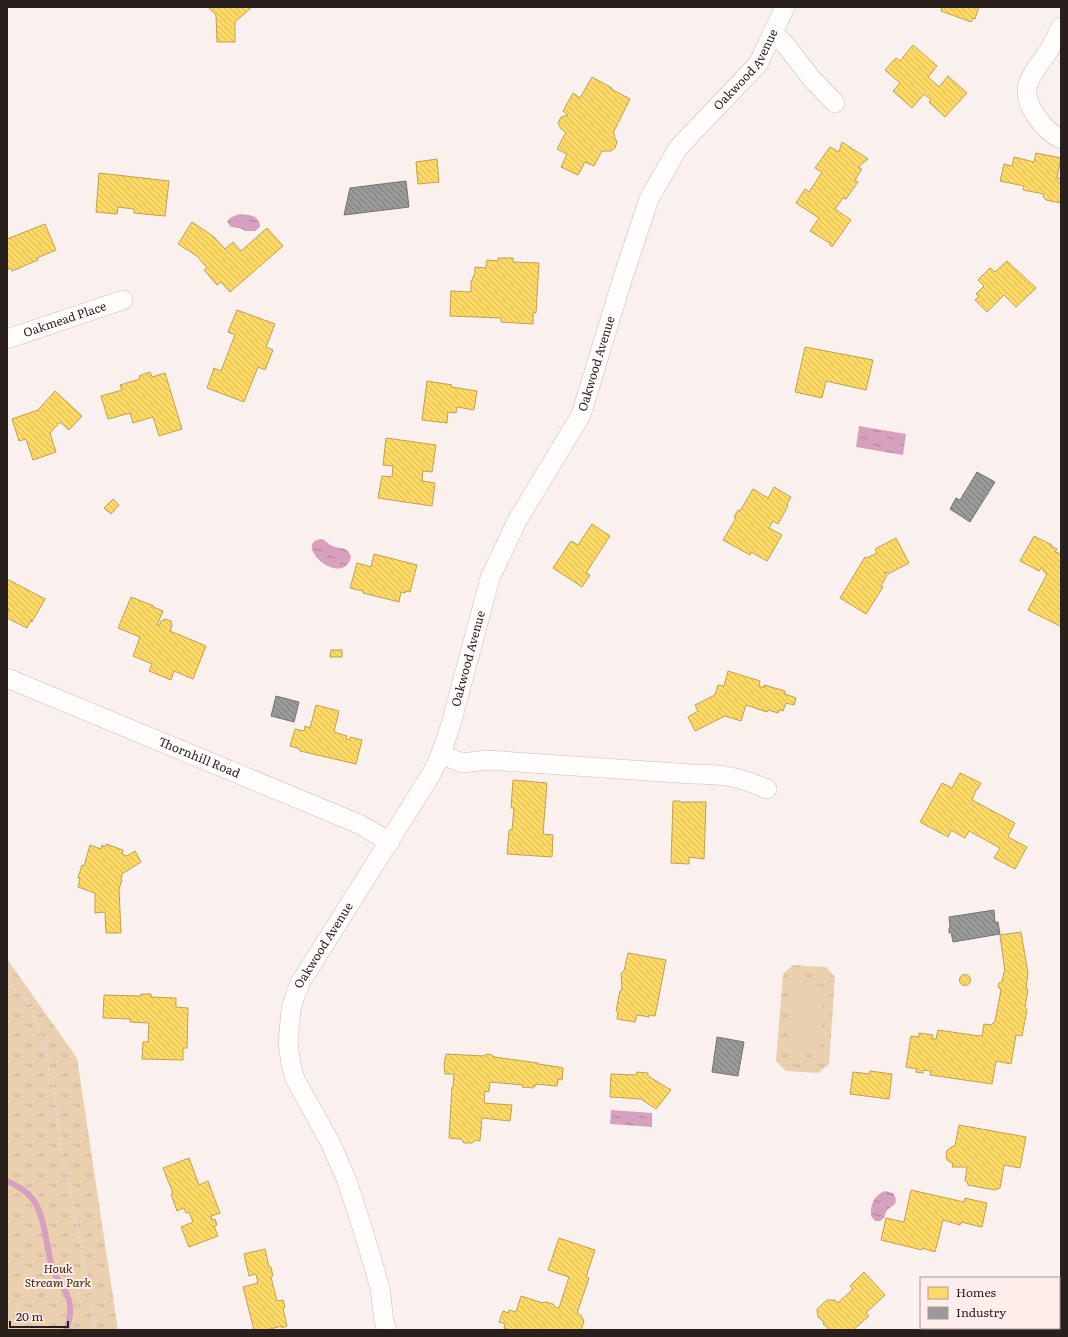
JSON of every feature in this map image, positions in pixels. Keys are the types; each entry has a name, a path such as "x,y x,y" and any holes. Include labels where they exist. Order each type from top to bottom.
{"street":[{"name":"Oakwood Avenue","path":"386,1330 380,1288 347,1181 331,1144 295,1079 288,1043 291,1009 300,983 390,842 432,773 441,754 455,710 490,578 517,521 581,415 623,277 649,199 678,148 758,64 785,7"},
{"path":"1061,27 1048,52 1032,75 1028,83 1027,90 1036,117 1042,125 1061,138"},
{"path":"773,33 784,43 812,79 835,103"},
{"name":"Oakmead Place","path":"7,339 123,300"},
{"name":"Thornhill Road","path":"7,678 359,824 390,842"},
{"path":"441,754 462,763 487,760 709,774 734,777 767,789"}],"path":[{"path":"12,984 33,1009 45,1050 54,1092 62,1157 92,1304 94,1330"}],"green space":[{"name":"Houk Stream Park","path":"7,959 77,1058 118,1330 7,1330"},
{"path":"793,965 826,967 835,977 829,1064 818,1073 786,1071 776,1061 783,974"},
{"path":"792,984 824,986 820,1055 787,1053"}],"water":[{"path":"236,215 248,215 255,217 258,220 260,227 255,231 245,231 240,228 231,227 227,222 230,218"},
{"path":"859,426 906,434 903,455 856,447"},
{"path":"322,539 331,545 348,551 351,557 346,566 338,569 329,567 321,562 315,555 312,548 314,542"},
{"path":"611,1110 652,1113 652,1127 610,1124"},
{"path":"885,1191 893,1193 896,1200 895,1203 886,1212 884,1218 880,1221 875,1221 871,1216 872,1204 878,1195"}],"building: Homes":[{"path":"208,7 252,7 235,22 235,42 217,42 216,15"},
{"path":"942,7 979,7 975,19 973,18 971,22 941,11"},
{"path":"913,45 937,66 928,77 939,87 948,76 967,93 945,117 929,102 931,100 924,94 912,108 893,91 900,83 885,70 896,58 900,61"},
{"path":"592,77 630,99 613,133 617,142 615,148 611,151 602,151 594,166 585,162 578,175 561,167 567,154 557,149 566,132 561,129 558,123 561,117 568,115 563,111 573,93 580,98"},
{"path":"842,142 868,159 858,167 862,169 855,180 858,182 846,199 843,198 835,209 851,220 832,247 830,245 831,244 810,231 819,218 796,203 805,189 809,192 822,172 815,168 830,147 839,152"},
{"path":"1036,153 1061,158 1057,178 1061,179 1061,203 1046,200 1043,197 1044,194 1023,190 1024,186 1000,181 1004,164 1012,166 1014,157 1034,162"},
{"path":"437,159 439,182 418,184 416,162"},
{"path":"99,173 169,181 165,216 134,213 134,209 118,207 117,214 96,212"},
{"path":"192,222 213,236 225,249 233,242 241,251 267,228 283,246 230,292 221,282 217,285 204,270 207,268 197,256 178,244"},
{"path":"45,224 56,250 37,258 38,260 12,271 11,268 7,270 7,239"},
{"path":"498,258 513,258 513,262 539,263 536,313 533,313 533,324 501,322 501,318 450,316 451,291 471,292 471,282 475,273 475,267 486,268 487,260 498,261"},
{"path":"1007,261 1036,288 1016,307 1004,295 987,312 975,300 979,296 976,294 984,286 978,280 990,268 995,272"},
{"path":"237,310 275,324 266,347 273,350 265,370 258,367 244,402 207,388 214,368 221,371 235,335 228,332"},
{"path":"805,347 873,360 866,390 826,381 822,398 795,392"},
{"path":"150,372 152,377 165,373 182,429 159,436 153,417 133,423 130,413 108,419 101,396 122,390 120,385 140,379 139,376"},
{"path":"427,381 477,391 474,410 457,407 456,413 448,412 447,423 422,420"},
{"path":"55,391 82,416 69,430 60,422 50,433 56,452 33,460 26,439 19,441 12,419 38,410"},
{"path":"386,438 436,445 432,472 423,471 422,481 435,483 432,506 378,498 382,476 392,477 393,466 383,465"},
{"path":"774,487 791,497 787,504 788,506 778,524 773,521 769,528 782,535 767,561 751,552 750,555 723,540 736,518 734,517 738,510 740,511 753,489 768,498"},
{"path":"113,499 119,505 111,514 104,508"},
{"path":"592,524 610,536 586,573 590,575 582,587 553,568 571,541 578,545"},
{"path":"1034,536 1052,545 1051,546 1057,549 1055,552 1061,554 1060,626 1028,610 1047,574 1044,572 1042,567 1039,571 1020,561"},
{"path":"896,538 909,563 888,574 887,572 884,573 887,575 881,586 883,587 866,614 840,598 865,557 867,558 877,553 875,549"},
{"path":"374,554 417,565 410,592 401,592 399,602 363,593 363,591 350,588 357,563 371,567"},
{"path":"7,579 45,599 27,628 7,618 9,610 7,608"},
{"path":"131,597 163,611 157,625 159,626 161,621 165,619 171,621 172,625 170,631 206,646 193,679 174,671 171,680 149,671 152,664 133,656 140,637 118,628"},
{"path":"331,650 342,650 342,657 330,657"},
{"path":"728,671 760,681 759,686 764,688 764,685 785,691 785,694 796,698 794,705 786,703 783,711 779,710 778,713 768,710 767,712 746,705 741,721 725,716 695,731 688,717 698,711 695,705 715,695 718,685 724,686"},
{"path":"316,705 339,711 334,732 347,736 346,739 350,740 350,737 362,740 356,764 300,751 300,749 290,746 295,729 304,731 305,726 310,728"},
{"path":"960,773 981,783 972,800 1015,823 1008,837 1027,847 1015,869 994,858 1000,848 969,831 965,838 951,830 948,837 920,822 942,783 952,788"},
{"path":"513,780 547,783 543,834 553,835 552,857 507,854 509,830 512,830 514,808 511,808"},
{"path":"673,801 706,802 704,859 689,857 689,864 671,863"},
{"path":"106,844 123,850 122,854 127,856 135,851 141,862 122,874 119,889 121,933 106,933 105,912 95,913 95,893 78,887 80,879 78,878 82,865 84,866 90,845 101,849 102,845 105,847"},
{"path":"1021,932 1028,973 1026,988 1028,989 1025,1007 1027,1010 1022,1036 1016,1035 1011,1064 996,1061 992,1084 930,1075 931,1071 923,1070 923,1073 916,1072 917,1069 906,1067 911,1036 919,1037 919,1033 933,1035 932,1039 936,1039 938,1030 982,1036 984,1024 991,1025 995,1021 1001,990 998,987 999,983 1002,982 1005,972 1000,935"},
{"path":"628,953 666,960 655,1016 649,1015 649,1017 637,1015 635,1022 617,1019 618,1012 616,1011 622,988 621,973 624,971"},
{"path":"965,974 969,976 971,980 969,984 965,986 961,984 959,980 961,976"},
{"path":"141,994 151,994 151,997 176,998 176,1007 188,1008 187,1048 183,1048 183,1060 142,1059 143,1042 148,1042 149,1023 130,1022 130,1019 103,1018 104,995 141,996"},
{"path":"446,1054 484,1056 487,1054 494,1057 559,1067 563,1068 562,1080 558,1079 557,1086 535,1084 535,1087 533,1086 533,1088 522,1087 523,1085 490,1082 489,1092 485,1091 484,1103 512,1105 510,1121 482,1118 480,1141 476,1140 472,1143 464,1143 461,1139 449,1138 454,1074 445,1074 444,1064"},
{"path":"870,1071 892,1074 889,1099 850,1094 853,1072 870,1074"},
{"path":"637,1072 648,1073 648,1076 671,1090 656,1109 641,1099 610,1097 611,1074 636,1075"},
{"path":"959,1125 1026,1137 1020,1168 1004,1165 1000,1188 995,1190 968,1185 967,1181 965,1181 967,1167 952,1167 953,1164 947,1160 946,1152 951,1147 955,1146"},
{"path":"189,1158 199,1185 208,1181 220,1213 211,1216 212,1220 215,1219 217,1225 214,1226 218,1236 189,1247 181,1227 193,1222 189,1212 186,1213 184,1208 177,1211 171,1194 173,1193 163,1168"},
{"path":"911,1190 964,1202 965,1198 987,1203 982,1227 961,1222 960,1225 943,1220 935,1252 881,1240 886,1218 904,1222"},
{"path":"559,1238 595,1250 586,1277 589,1278 577,1313 581,1315 584,1321 581,1330 510,1330 504,1328 505,1324 499,1322 503,1311 508,1313 509,1310 516,1312 521,1296 540,1303 546,1302 553,1304 555,1307 559,1308 569,1277 548,1270"},
{"path":"265,1249 269,1267 271,1267 273,1276 271,1277 277,1301 283,1300 285,1307 283,1308 287,1326 266,1330 254,1330 243,1287 258,1283 256,1274 249,1276 244,1254"},
{"path":"864,1272 885,1295 866,1313 869,1316 853,1330 830,1330 818,1317 817,1309 827,1300 835,1300 838,1303 853,1289 850,1286"}],"building: Industry":[{"path":"406,181 409,207 344,215 350,188"},
{"path":"977,472 995,482 970,522 950,509 956,498 960,500"},
{"path":"276,696 299,702 294,722 271,716"},
{"path":"994,910 995,922 998,922 1000,934 953,942 951,932 949,933 949,917"},
{"path":"717,1037 744,1042 738,1076 712,1072"}],"waterway":[{"path":"7,1181 25,1191 38,1208 53,1270 68,1296 70,1315 66,1330"}]}
